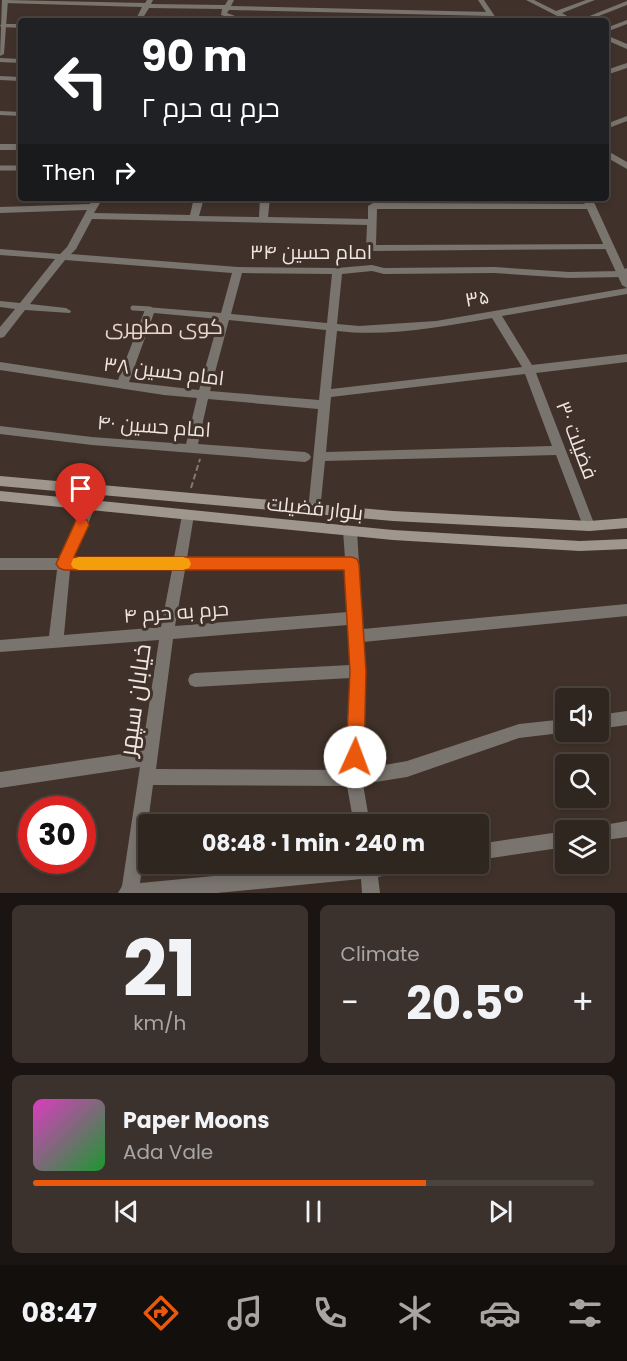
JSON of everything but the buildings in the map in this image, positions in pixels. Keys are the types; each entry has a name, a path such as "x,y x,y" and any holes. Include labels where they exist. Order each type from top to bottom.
{"main road":[{"name":"بلوار فضیلت","path":"0,481 314,511 589,526 627,523"},
{"path":"42,500 47,486"},
{"name":"بلوار فضیلت","path":"0,496 350,531 580,546 627,544"},
{"path":"537,523 540,544"}],"street":[{"path":"222,14 231,0"},
{"path":"313,10 316,0"},
{"path":"482,0 493,17"},
{"path":"532,1 543,0"},
{"path":"556,13 592,0"},
{"path":"613,0 626,5"},
{"path":"0,54 5,1 149,2 236,18"},
{"path":"532,1 567,18"},
{"path":"140,18 149,2"},
{"path":"383,3 383,12"},
{"path":"589,18 626,5"},
{"path":"222,14 313,10 383,12 439,17 493,17"},
{"path":"609,29 627,22"},
{"path":"3,26 18,26"},
{"path":"609,38 626,45"},
{"path":"0,60 18,61"},
{"path":"609,72 627,64"},
{"path":"0,78 18,79"},
{"path":"0,113 18,114"},
{"path":"609,126 627,118"},
{"path":"0,147 18,147"},
{"path":"609,155 627,166"},
{"path":"194,218 198,201"},
{"path":"263,220 265,201"},
{"path":"372,268 373,202 589,202 610,248 625,273 627,285"},
{"path":"0,334 71,249 94,207"},
{"path":"0,210 94,207 194,218 372,222"},
{"path":"371,248 610,248"},
{"name":"امام حسین ۳۴","path":"0,252 238,270 337,271 372,268 384,271 494,270 569,275 625,273"},
{"path":"190,447 238,270"},
{"path":"314,511 337,271"},
{"name":"۳۵","path":"150,309 359,330 436,324 627,291"},
{"path":"0,304 66,311"},
{"path":"122,385 150,309"},
{"name":"فضیلت ۳۰","path":"495,314 529,369 589,526"},
{"name":"امام حسین ۳۸","path":"0,366 203,395 324,399 529,369 627,358"},
{"name":"امام حسین ۴۰","path":"0,430 92,441 305,457"},
{"path":"319,457 561,450"},
{"path":"56,641 64,564 90,505"},
{"name":"خیابان سپهر","path":"129,893 167,633 188,515"},
{"path":"350,531 358,671 354,778 360,814"},
{"path":"0,564 352,564"},
{"path":"356,636 627,610"},
{"name":"حرم به حرم ۴","path":"0,646 355,618"},
{"path":"195,680 358,671"},
{"path":"609,720 627,718"},
{"path":"146,777 354,778 407,769 519,731 555,727"},
{"path":"0,780 149,758"},
{"path":"609,831 627,829"},
{"path":"489,850 555,841"},
{"path":"129,893 309,874"},
{"path":"370,874 371,893"}],"lane":[{"path":"0,168 18,168"},
{"path":"133,308 150,309"}],"path":[{"path":"188,499 204,449"}],"slow traffic":[{"path":"79,564 183,564"}],"district":[{"name":"کوی مطهری","path":"164,327"}],"route":[{"path":"81,525 64,564 352,564 358,671 355,757"}]}
